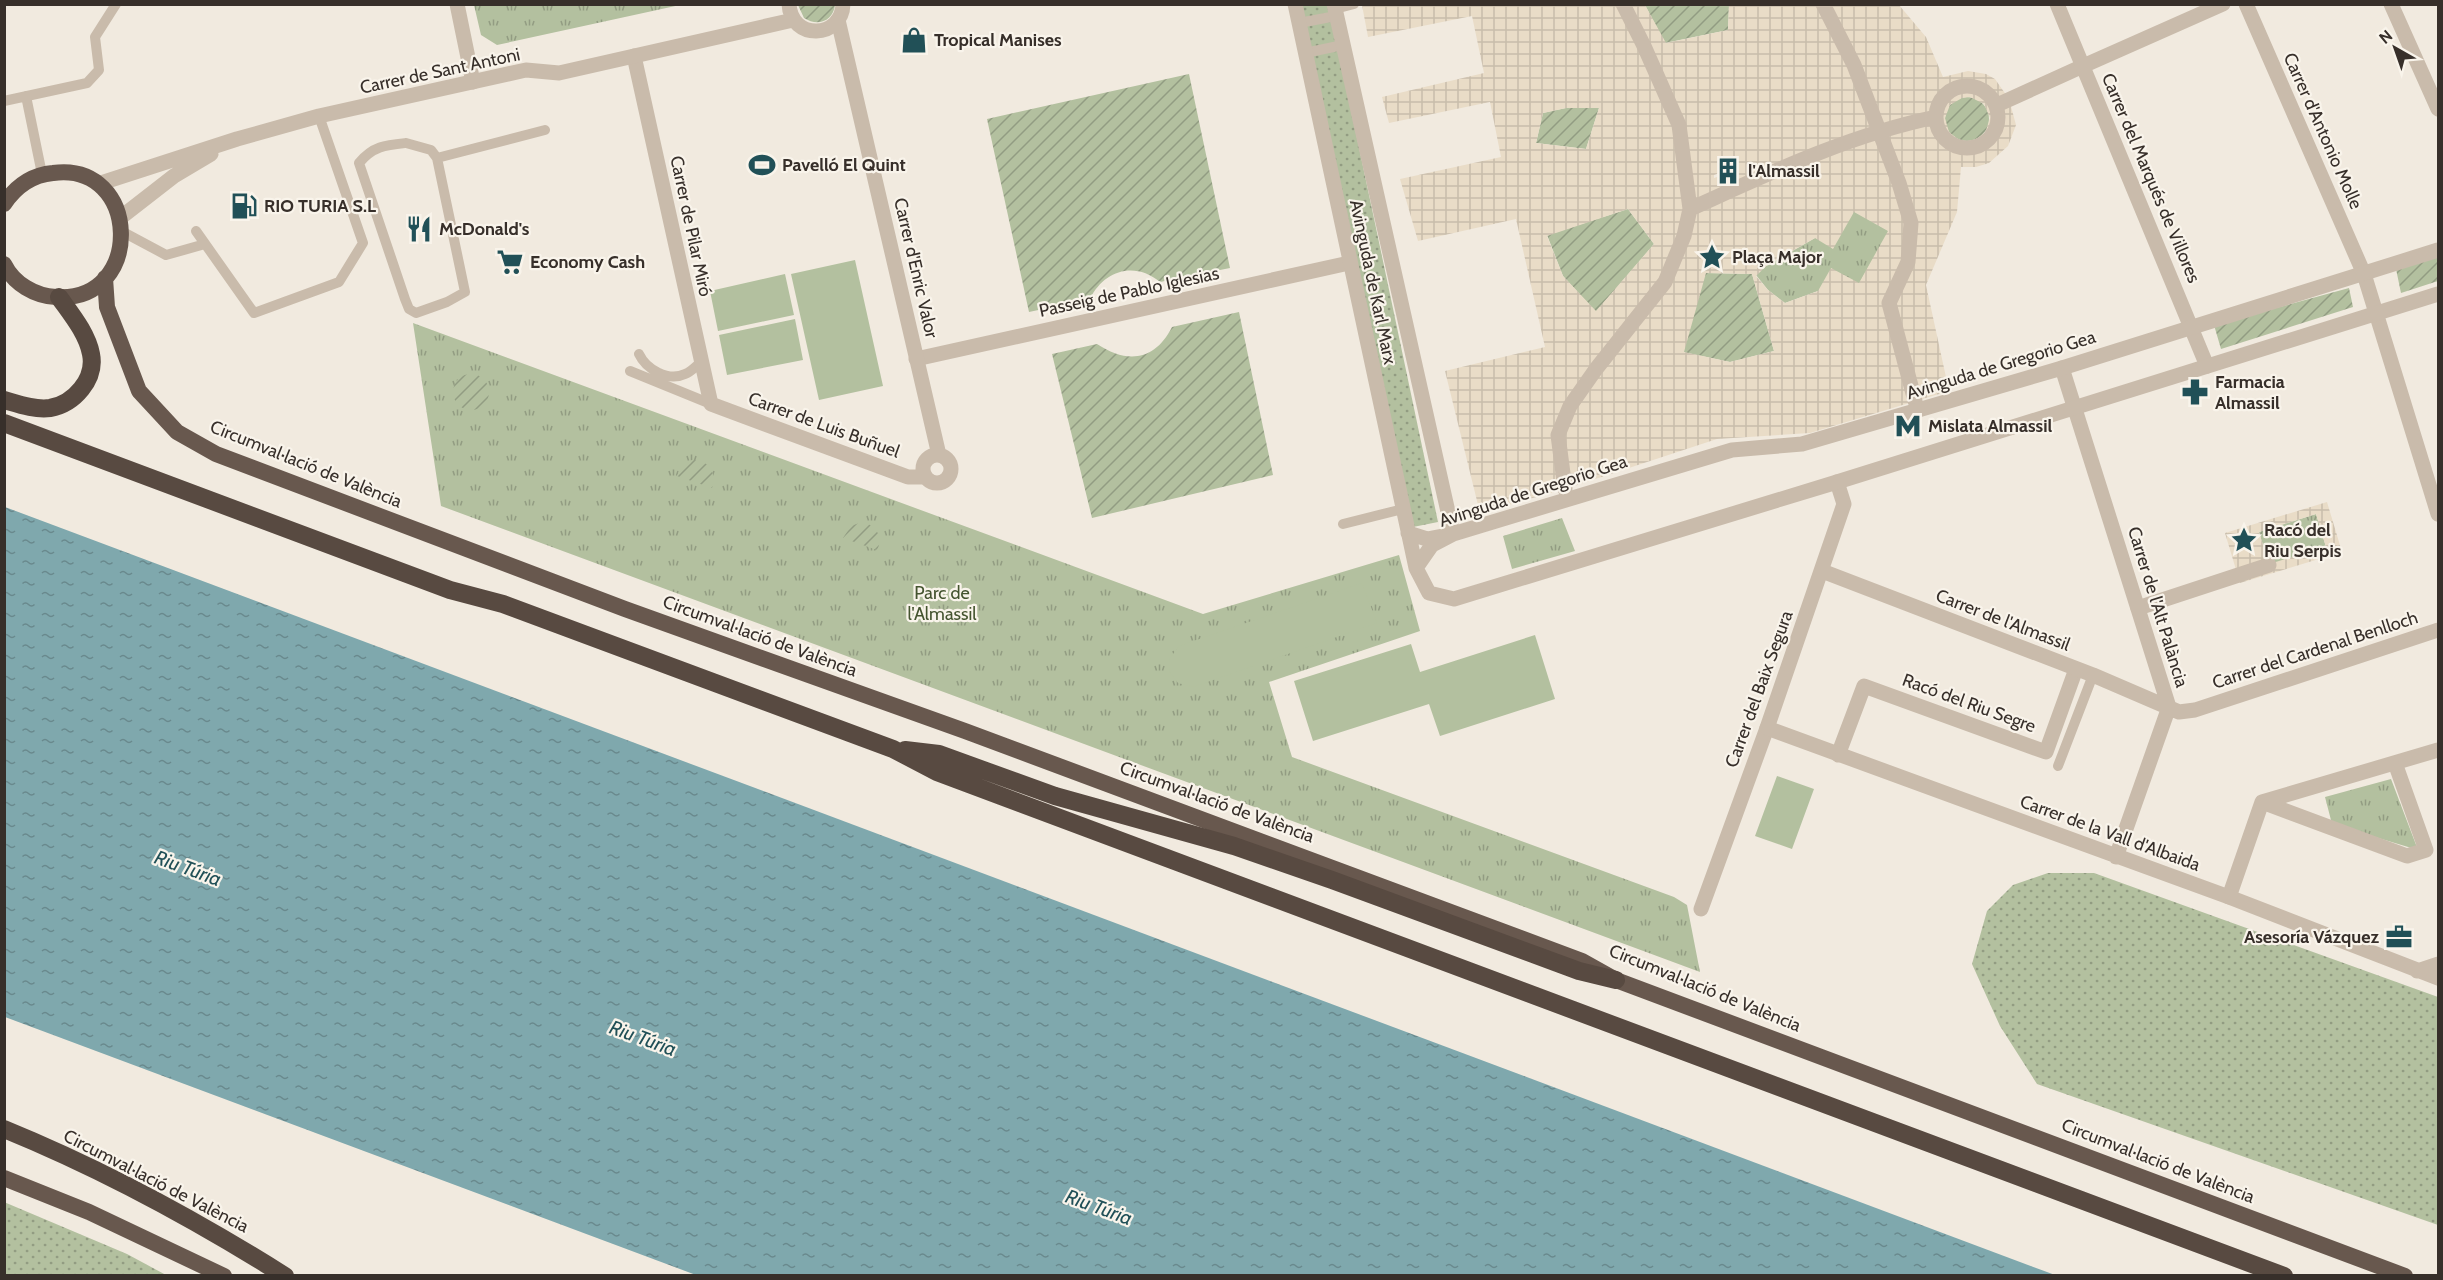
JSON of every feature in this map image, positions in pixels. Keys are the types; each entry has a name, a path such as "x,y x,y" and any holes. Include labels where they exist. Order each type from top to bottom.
{"highway":[{"path":"4,204 18,187 42,174 62,171 75,173 98,184 107,193 122,225 118,258 105,278 87,291 59,297 45,296 31,291 17,281 4,264"},
{"name":"Circumval·lació de València","path":"105,278 107,307 139,391 177,432 216,454 625,609 965,731 1582,961 1616,980 2405,1275"},
{"path":"4,400 21,405 50,408 67,402 90,376 91,355 80,327 59,297"},
{"path":"4,423 450,590 503,604 893,749 937,772 2284,1275"},
{"path":"893,749 939,754 1055,796 1234,846 1579,971 1616,980"},
{"name":"Circumval·lació de València","path":"4,1129 140,1193 238,1246 285,1275"},
{"path":"4,1178 89,1212 171,1253 224,1275"},
{"path":"171,1253 204,1275"}],"street":[{"path":"457,4 473,82"},
{"path":"789,4 789,14 793,20 799,26 815,32 832,27 844,9"},
{"name":"Avinguda de Karl Marx","path":"1295,4 1416,568"},
{"path":"1565,489 1558,435 1570,406 1596,369 1665,282 1684,236 1690,209 1679,125 1623,4"},
{"path":"1823,4 1854,65 1899,183 1911,223 1908,261 1889,303 1915,401"},
{"name":"Carrer del Marqués de Villores","path":"2057,4 2207,366"},
{"path":"1997,105 2223,4"},
{"name":"Carrer d'Antonio Molle","path":"2246,4 2364,274 2439,514"},
{"path":"2391,4 2439,109"},
{"name":"Carrer d'Enric Valor","path":"844,9 916,359 939,455"},
{"name":"Avinguda de Karl Marx","path":"1335,10 1453,534"},
{"name":"Carrer de Sant Antoni","path":"98,184 237,139 319,116 526,70 559,73 793,20"},
{"name":"Carrer de Pilar Miró","path":"634,56 711,404"},
{"path":"1961,86 1982,89 1997,105 1999,115 1994,134 1987,142 1969,149 1959,148 1942,137 1936,117 1937,107 1943,97 1961,86"},
{"path":"1690,209 1791,163 1879,131 1936,117"},
{"name":"Carrer de Sant Antoni","path":"122,225 174,176 237,139"},
{"name":"Avinguda de Gregorio Gea","path":"1416,568 1432,545 1453,534 1732,450 1802,444 2061,368 2439,250"},
{"name":"Passeig de Pablo Iglesias","path":"916,359 1349,263"},
{"path":"1416,568 1429,593 1454,598 1837,482 2439,294"},
{"name":"Carrer de l'Alt Palància","path":"2061,368 2169,707 2116,857"},
{"name":"Carrer de Luis Buñuel","path":"711,404 908,477 925,477"},
{"path":"939,455 950,463 949,477 937,483 925,477 922,468 926,460 939,455"},
{"name":"Carrer del Baix Segura","path":"1701,909 1767,728 1844,504 1837,482"},
{"path":"1408,533 1427,539 1453,534"},
{"path":"2138,608 2269,565"},
{"name":"Carrer de l'Almassil","path":"1822,571 2093,675 2169,707"},
{"name":"Carrer del Cardenal Benlloch","path":"2169,707 2179,712 2195,710 2439,630"},
{"name":"Racó del Riu Segre","path":"1838,755 1864,686 2046,752 2076,669"},
{"name":"Carrer de la Vall d'Albaida","path":"1767,728 2229,897 2439,978"},
{"path":"2262,802 2439,750"},
{"path":"2262,802 2407,856 2426,850 2395,764"},
{"path":"2229,897 2262,802"},
{"path":"2417,971 2439,964"}],"lane":[{"path":"4,101 87,83 99,70 95,36 116,4"},
{"path":"1299,23 1354,4"},
{"path":"1305,53 1343,45"},
{"path":"26,96 42,174"},
{"path":"196,231 254,314 339,282 363,243 319,116"},
{"path":"436,158 545,130"},
{"path":"406,143 431,150 436,158 465,292 447,302 416,313 409,309 405,299 360,163 367,153 380,146 406,143"},
{"path":"122,225 166,255 205,244"},
{"path":"639,354 644,364 650,368 673,376 685,375 701,362"},
{"path":"630,372 711,404"},
{"path":"1343,524 1403,509"},
{"path":"2058,766 2093,675"}],"green space":[{"path":"474,4 680,5 497,45 481,35"},
{"path":"798,5 835,5 828,19 814,22 804,18"},
{"path":"1302,5 1329,5 1438,522 1413,527"},
{"path":"1645,5 1729,5 1728,30 1665,43"},
{"path":"1189,74 1230,268 1160,282 1140,272 1121,272 1103,281 1090,299 1029,312 987,119"},
{"path":"1967,97 1983,103 1989,119 1983,135 1967,141 1951,135 1945,119 1951,103"},
{"path":"1566,108 1599,108 1586,149 1536,143 1543,113"},
{"path":"1628,209 1654,244 1596,312 1563,276 1547,235"},
{"path":"1854,211 1889,231 1859,284 1818,291 1785,303 1768,290 1756,275 1766,266 1815,238"},
{"path":"2438,256 2438,281 2401,293 2396,269"},
{"path":"855,260 883,386 819,400 791,274"},
{"path":"1705,273 1752,274 1774,351 1730,362 1683,352"},
{"path":"785,274 794,315 718,331 710,291"},
{"path":"2349,288 2353,307 2221,349 2214,325"},
{"path":"1239,312 1273,475 1092,518 1052,354 1097,344 1119,355 1139,356 1157,347 1172,327"},
{"path":"795,319 803,360 727,375 719,335"},
{"name":"Parc de l'Almassil","path":"413,323 1203,614 1399,555 1420,631 1269,682 1292,757 1674,897 1687,905 1700,972 441,506"},
{"path":"471,374 484,379 489,392 484,405 471,410 458,405 453,392 458,379"},
{"path":"692,460 703,462 710,468 713,477 712,488 677,476 681,466"},
{"path":"2316,514 2326,547 2269,565 2259,532"},
{"path":"1562,518 1575,551 1512,569 1503,536"},
{"path":"862,522 877,532 880,541 877,550 843,538 851,526"},
{"path":"1362,583 1377,623 1193,687 1178,683 1169,671 1170,658 1179,646"},
{"path":"1535,635 1555,699 1440,736 1429,704 1313,741 1294,681 1411,644 1420,672"},
{"path":"1777,776 1814,789 1792,849 1755,836"},
{"path":"2391,779 2418,850 2332,824 2325,797"},
{"path":"2048,873 2094,873 2438,997 2438,1225 2037,1084 2000,1026 1972,964 1987,911 2013,885"},
{"path":"4,1202 127,1254 166,1275 5,1275"}],"shaded area":[{"name":"Plaça Major","path":"1362,5 1645,5 1666,43 1728,30 1729,5 1899,5 1926,37 1943,77 1968,71 1986,74 1995,79 2009,99 2016,125 2008,146 1989,163 1976,167 1961,167 1957,212 1926,285 1949,391 1810,433 1717,439 1565,489 1480,513 1445,371 1545,347 1516,219 1418,241 1400,179 1501,157 1490,102 1389,123 1382,97 1484,73 1472,16 1368,37","holes":["1970,97 1984,104 1990,118 1985,133 1973,141 1959,140 1949,132 1945,118 1950,105 1962,98","1566,108 1599,108 1586,149 1536,143 1543,113","1723,163 1728,163 1728,169 1736,171 1731,174 1730,179 1721,179 1720,176 1714,178 1714,175 1720,173","1628,209 1654,244 1596,311 1563,276 1547,236","1854,212 1888,231 1859,283 1831,268 1818,291 1785,303 1768,290 1756,276 1766,266 1815,238 1833,249","1706,273 1752,274 1774,351 1730,362 1684,352"]},
{"name":"Racó del Riu Serpis","path":"2327,502 2342,552 2240,583 2225,533","holes":["2316,514 2326,547 2269,564 2259,532"]}],"water":[{"name":"Riu Túria","path":"5,507 2055,1275 696,1275 5,1017"}],"place":[{"name":"Tropical Manises","path":"914,40"},
{"name":"Pavelló El Quint","path":"762,165"},
{"name":"l'Almassil","path":"1728,171"},
{"name":"RIO TURIA S.L","path":"244,206"},
{"name":"McDonald's","path":"419,229"},
{"name":"Plaça Major","path":"1712,257"},
{"name":"Economy Cash","path":"510,262"},
{"name":"Farmacia Almassil","path":"2195,392"},
{"name":"Mislata Almassil","path":"1908,426"},
{"name":"Racó del Riu Serpis","path":"2244,540"},
{"name":"Asesoría Vázquez","path":"2399,937"}]}
